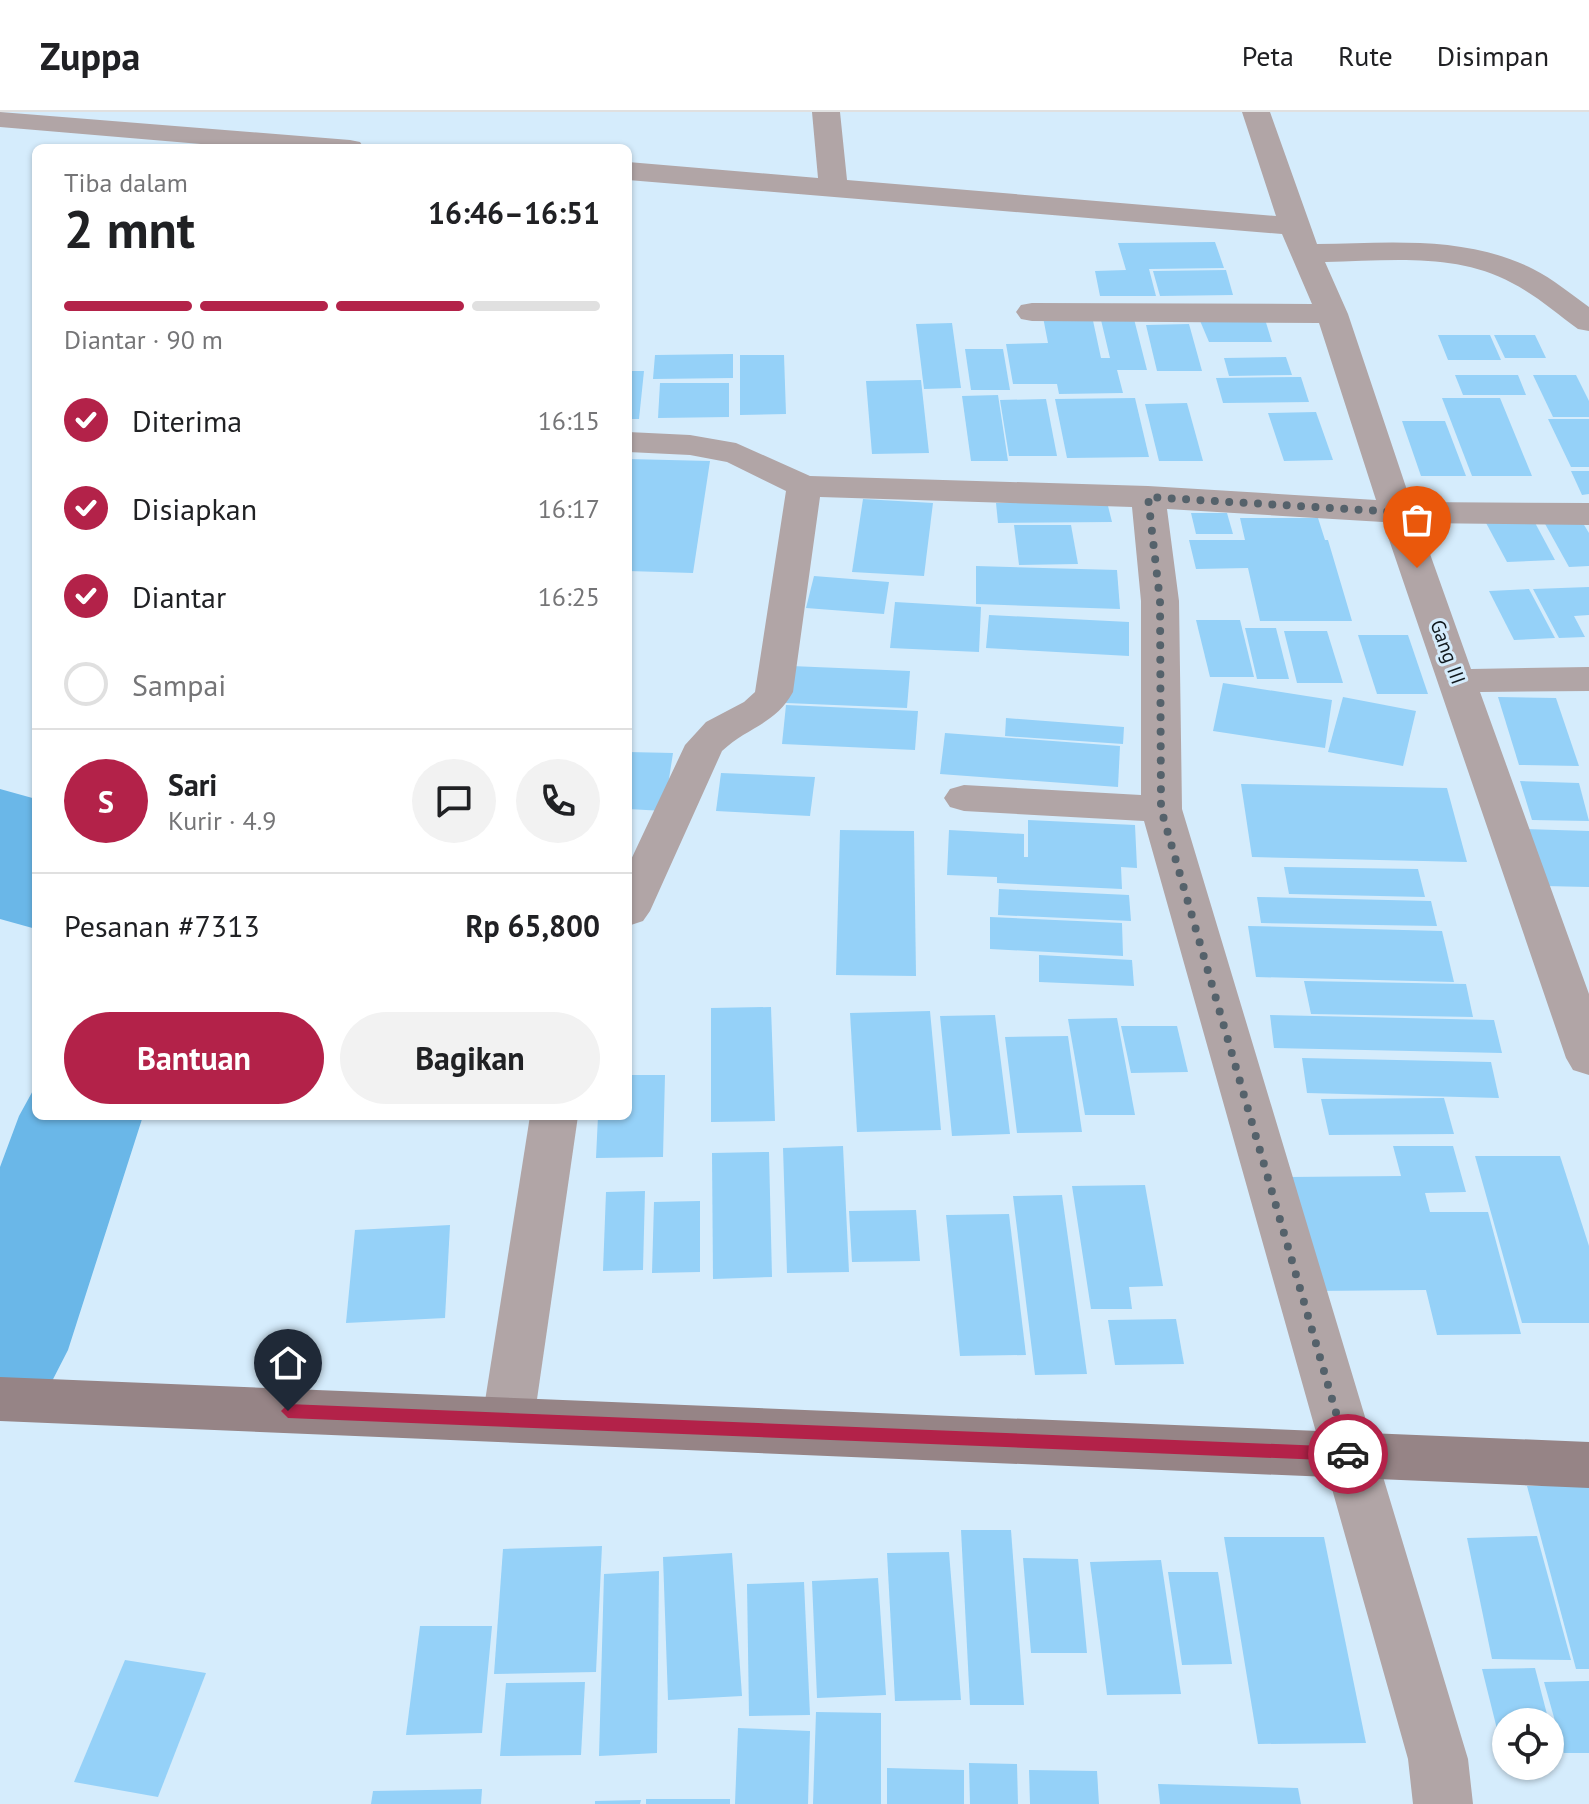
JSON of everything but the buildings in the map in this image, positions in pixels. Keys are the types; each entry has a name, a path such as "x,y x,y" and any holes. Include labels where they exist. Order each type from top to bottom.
{"main road":[{"path":"0,1399 1349,1454 1452,1462 1589,1465"}],"street":[{"path":"826,112 833,189"},
{"name":"Gang III","path":"1256,112 1299,240 1332,314 1397,512 1589,1058"},
{"path":"0,119 302,144"},
{"path":"632,171 833,189 1466,256 1522,276 1589,322"},
{"path":"1032,312 1332,314"},
{"path":"632,442 690,445 736,453 804,486 1148,497 1397,512 1589,514"},
{"path":"632,902 705,745 720,731 744,721 769,703 774,692 804,486"},
{"path":"1148,497 1160,601 1161,809 1438,1759 1443,1804"},
{"path":"1458,681 1589,679"},
{"path":"964,798 1161,809"},
{"path":"508,1420 553,1120"}],"waterway":[{"path":"0,825 32,884"},
{"path":"0,1350 80,1120"}],"way so far":[{"path":"1348,1454 1161,809 1160,601 1148,497 1397,512 1417,568"}],"route":[{"path":"288,1411 1348,1454"}]}
